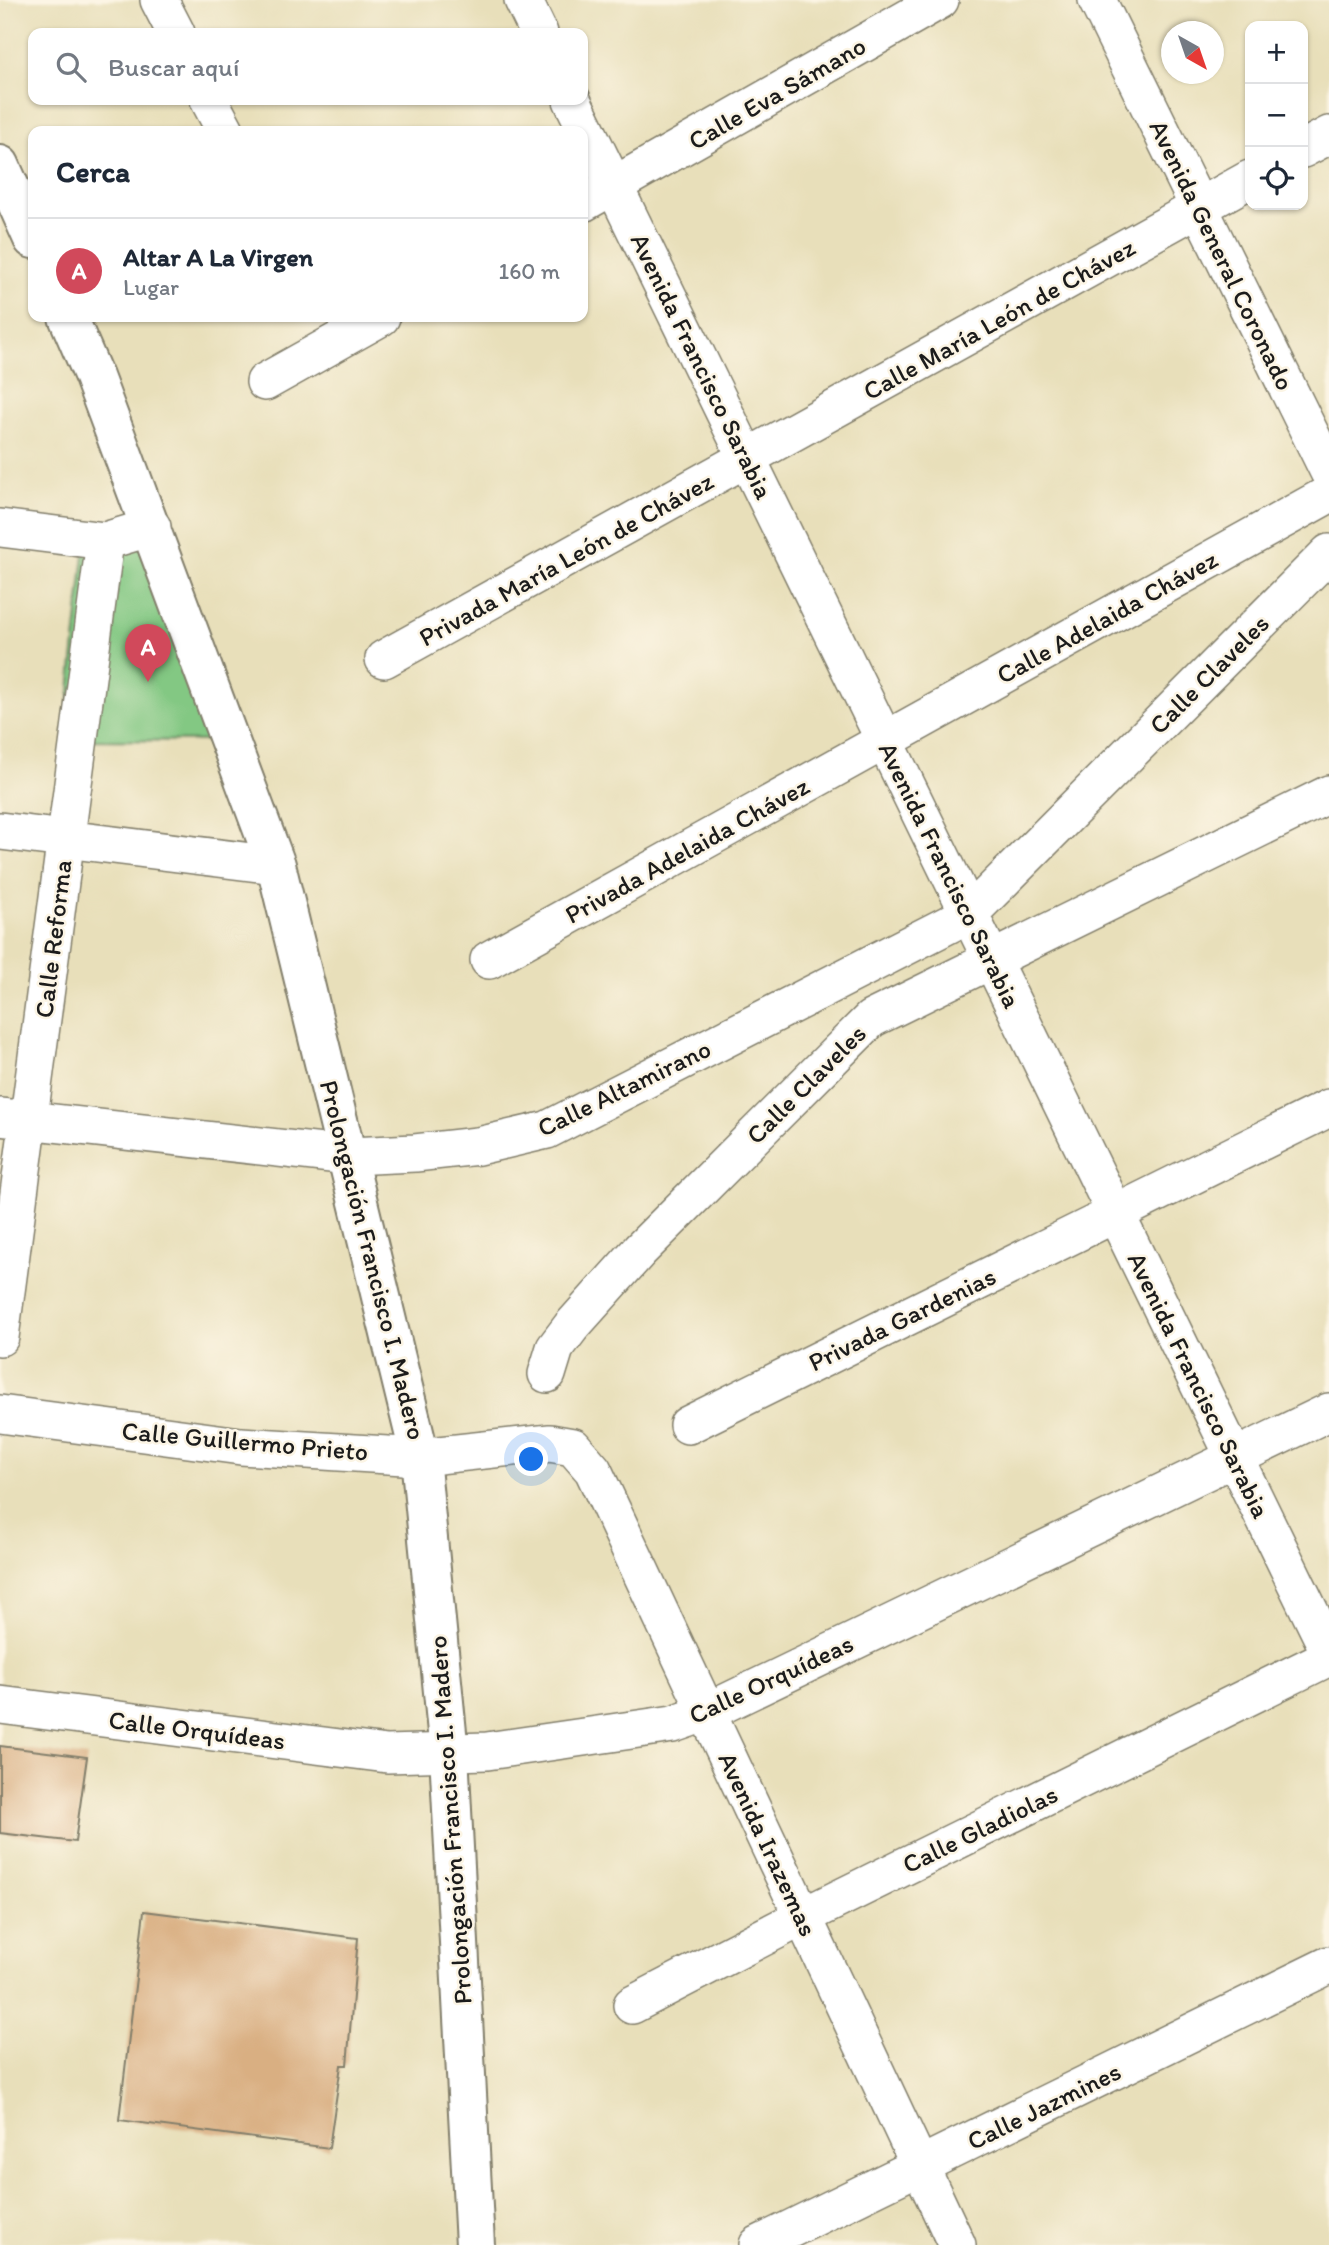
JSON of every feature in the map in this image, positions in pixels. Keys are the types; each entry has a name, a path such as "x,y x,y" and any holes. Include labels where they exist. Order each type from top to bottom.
{"main road":[{"path":"0,165 28,228"},
{"name":"Prolongación Francisco I. Madero","path":"70,322 152,527 276,865 349,1156 420,1457 449,1753 475,2245"}],"street":[{"path":"159,0 173,28"},
{"path":"523,0 537,28"},
{"name":"Calle Eva Sámano","path":"598,194 940,0"},
{"name":"Avenida General Coronado","path":"1097,0 1329,472"},
{"name":"Avenida Francisco Sarabia","path":"573,105 579,126"},
{"path":"1307,147 1329,135"},
{"name":"Avenida Francisco Sarabia","path":"588,158 598,194 748,459 1329,1651"},
{"name":"Calle María León de Chávez","path":"748,459 1245,182"},
{"path":"265,382 372,322"},
{"name":"Privada María León de Chávez","path":"384,659 748,459"},
{"name":"Calle Adelaida Chávez","path":"885,741 1329,494"},
{"path":"4,520 106,541 152,527"},
{"name":"Calle Reforma","path":"0,1337 15,1119 66,840 106,541"},
{"name":"Calle Claveles","path":"970,914 1329,553"},
{"name":"Privada Adelaida Chávez","path":"489,960 885,741"},
{"name":"Calle Claveles","path":"547,1374 555,1348 640,1251 871,1019 1329,794"},
{"path":"0,831 276,865"},
{"name":"Calle Altamirano","path":"15,1119 349,1156 478,1146 548,1130 970,914"},
{"name":"Privada Gardenias","path":"688,1425 1329,1108"},
{"name":"Calle Orquídeas","path":"0,1705 387,1754 486,1751 673,1724 707,1712 1329,1412"},
{"name":"Calle Guillermo Prieto","path":"0,1415 241,1446 420,1457 550,1443 573,1447"},
{"name":"Avenida Irazemas","path":"573,1447 593,1470 957,2245"},
{"name":"Calle Gladiolas","path":"632,2005 802,1917 1329,1657"},
{"name":"Calle Jazmines","path":"758,2245 1329,1965"}],"green space":[{"path":"156,525 238,741 65,740 85,544"}],"building":[{"path":"0,1746 87,1757 75,1842 0,1833"},
{"path":"144,1911 358,1938 347,2065 341,2065 329,2148 119,2120"}],"place":[{"name":"Altar A La Virgen","path":"148,682"}]}
